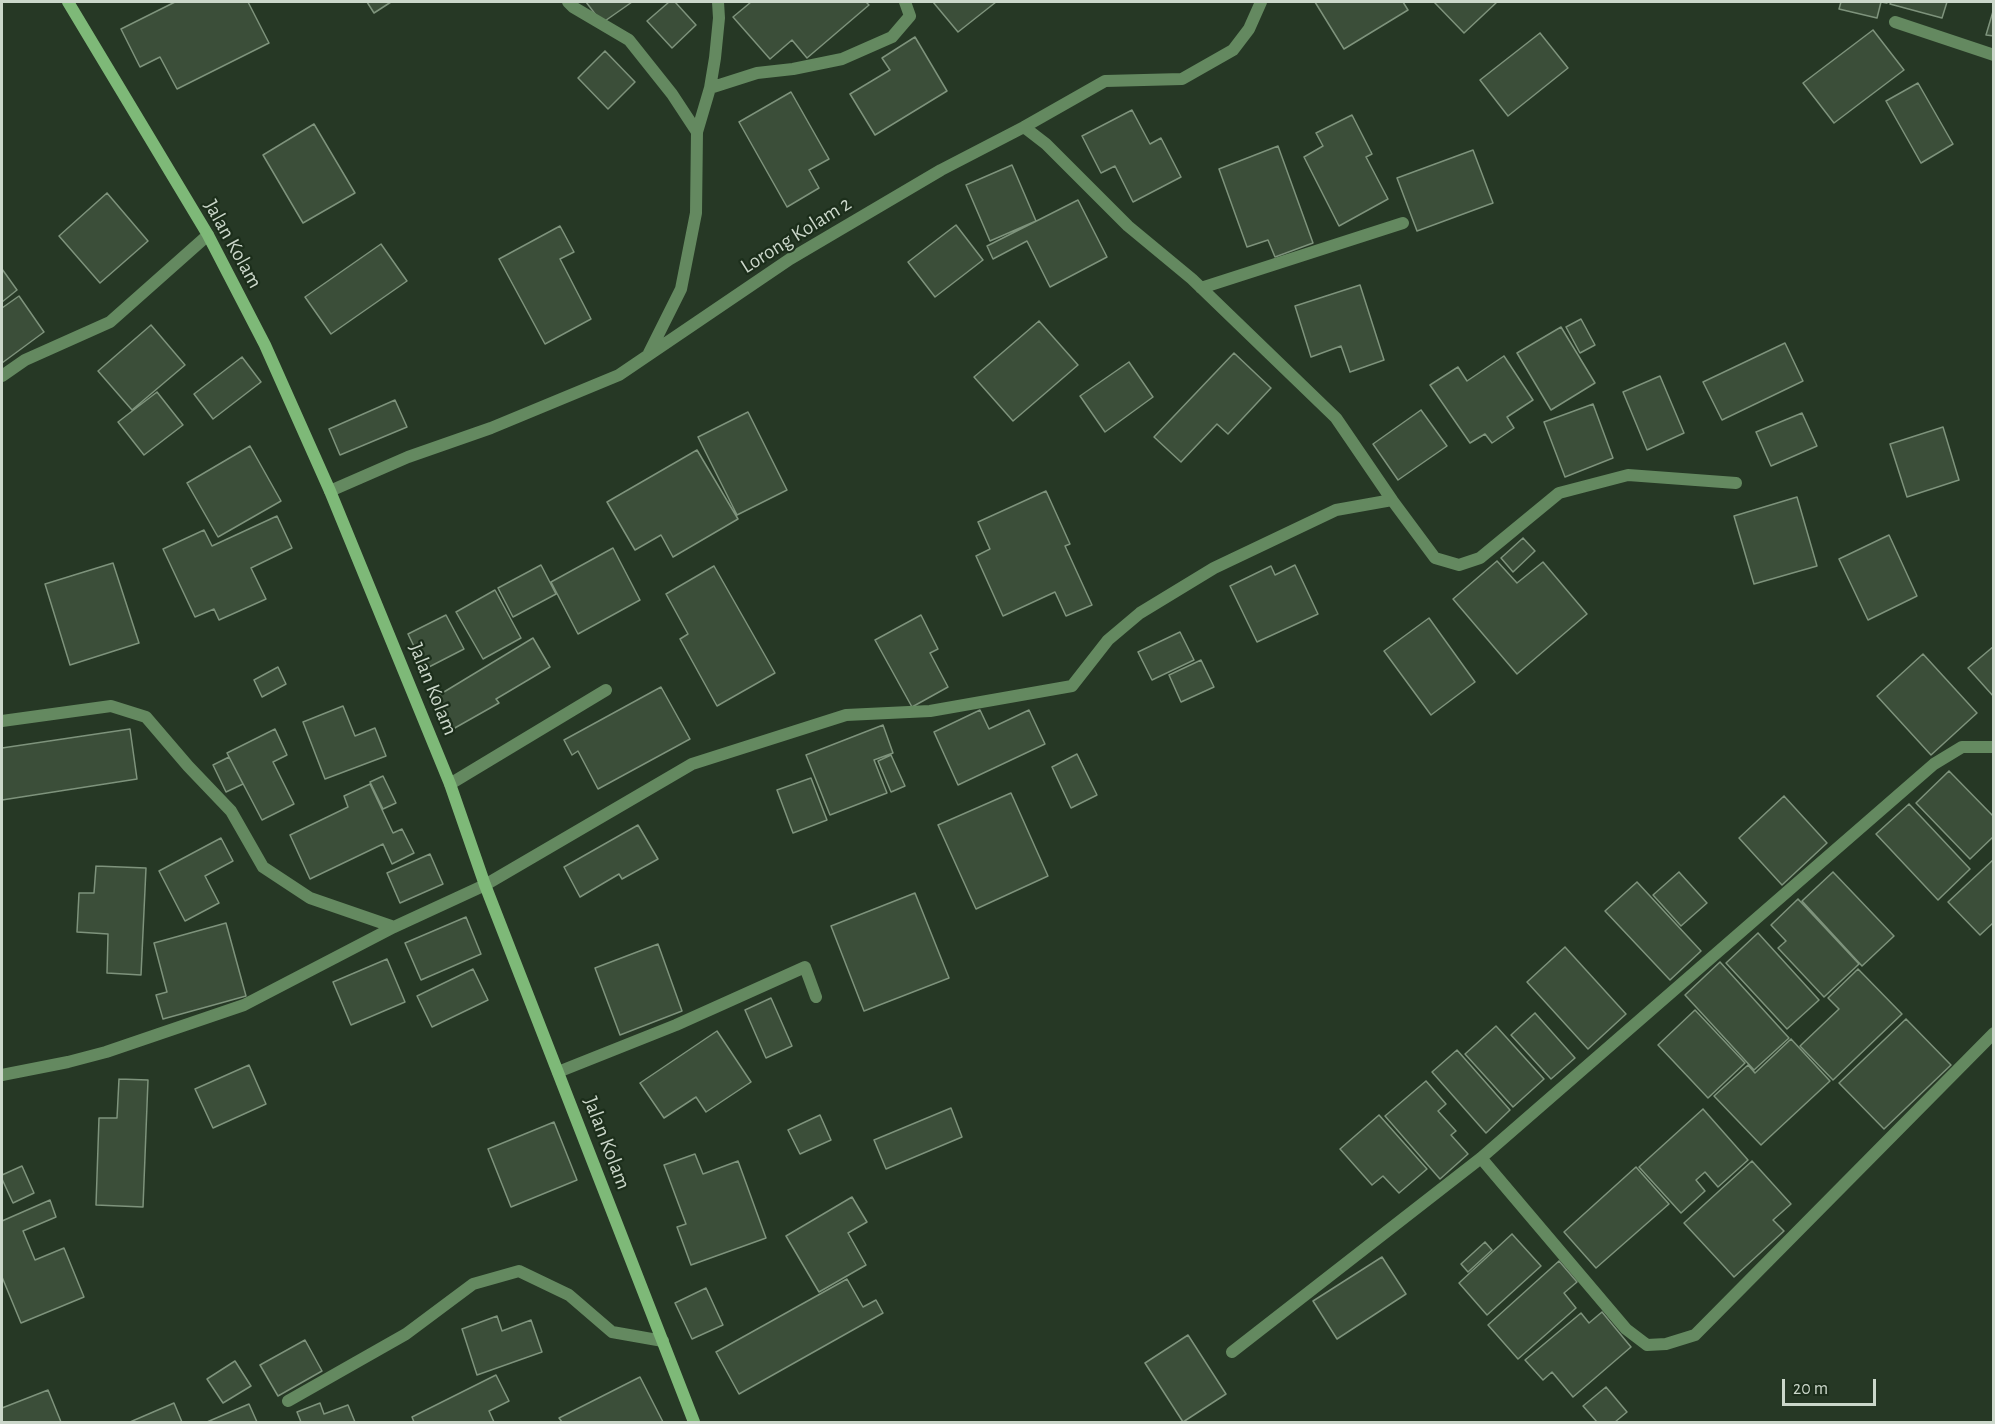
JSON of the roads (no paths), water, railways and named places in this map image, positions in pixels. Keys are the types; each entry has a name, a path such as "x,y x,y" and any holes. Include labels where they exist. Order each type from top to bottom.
{"street":[{"name":"Jalan Kolam","path":"68,2 208,235 265,345 330,491 450,784 485,885 694,1422"},
{"path":"568,2 629,40 672,94 698,132"},
{"path":"647,357 681,289 696,213 698,132 710,88 719,18 718,2"},
{"path":"710,88 757,72 793,69 842,59 892,37 910,16 905,2"},
{"name":"Lorong Kolam 2","path":"330,491 408,457 491,428 620,375 790,259 941,170 1105,81 1182,79 1233,50 1249,29 1261,2"},
{"path":"1896,22 1994,55"},
{"path":"1024,127 1046,144 1128,226 1201,288 1336,418 1435,558 1459,566 1480,558 1559,493 1628,475 1736,483"},
{"path":"1201,288 1403,223"},
{"path":"2,376 25,360 110,322 208,235"},
{"path":"2,1075 106,1052 244,1005 394,927 485,885 692,764 846,715 930,711 1072,686 1108,640 1140,613 1214,568 1336,510 1392,500"},
{"path":"450,784 606,690"},
{"path":"2,721 111,706 146,717 231,811 263,867 310,898 394,927"},
{"path":"1232,1352 1482,1158 1934,764 1962,747 1994,747"},
{"path":"558,1072 676,1026 805,967 816,997"},
{"path":"1482,1158 1626,1329 1647,1345 1665,1344 1695,1335 1994,1033"},
{"path":"288,1401 406,1334 473,1284 519,1271 569,1295 612,1332 663,1341"}]}
